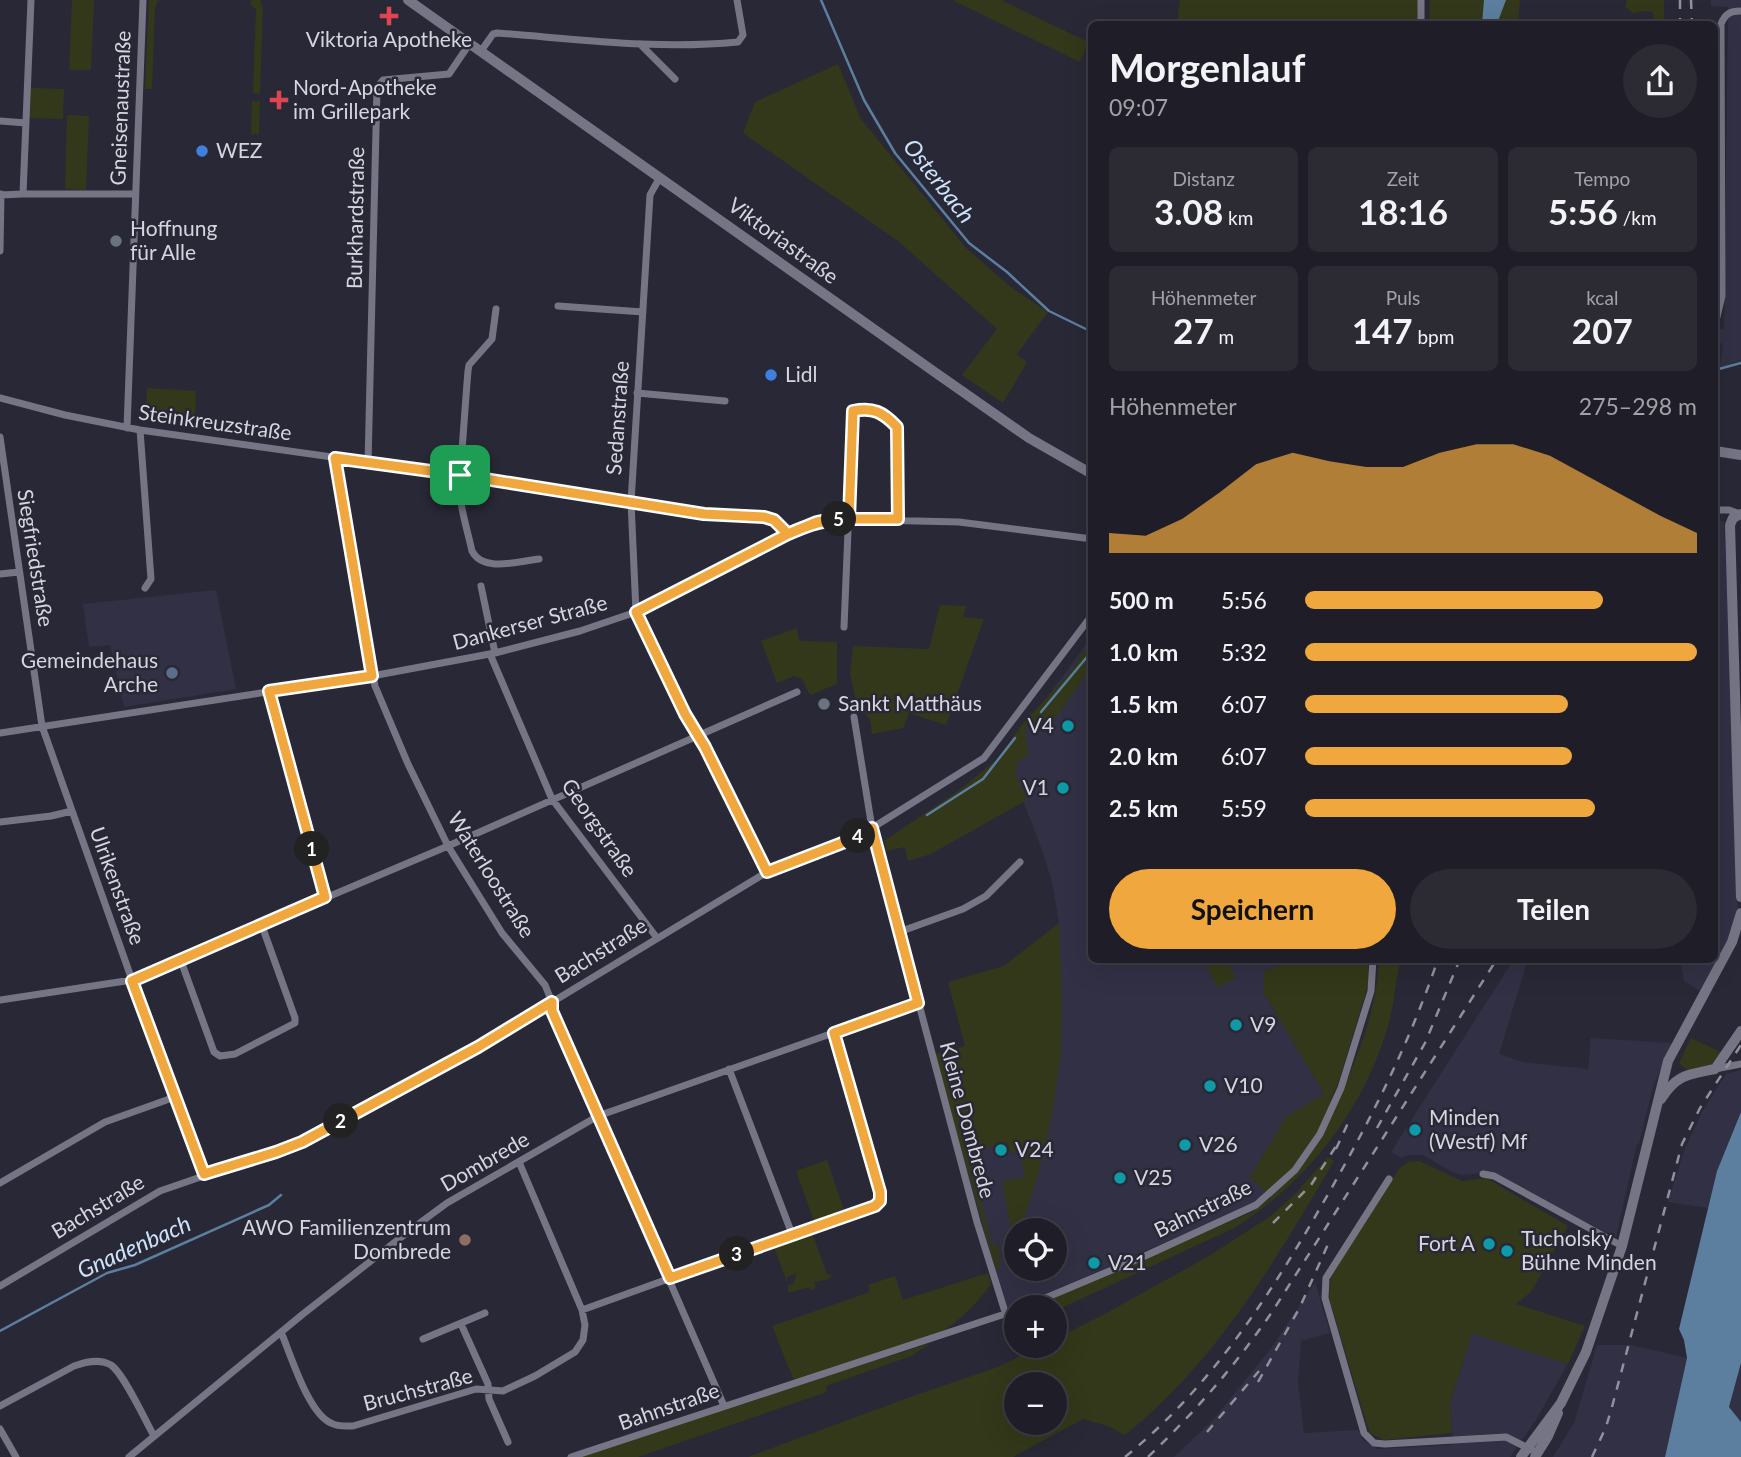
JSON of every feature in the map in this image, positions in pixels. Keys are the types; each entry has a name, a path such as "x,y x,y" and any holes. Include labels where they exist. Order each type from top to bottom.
{"main road":[{"name":"Viktoriastraße","path":"408,0 1029,438 1088,472"},
{"path":"1718,451 1741,455"},
{"path":"1740,514 1730,525 1737,602 1741,897"},
{"path":"1531,1454 1561,1404 1586,1352 1622,1246 1658,1105 1663,1075 1732,942 1741,913"},
{"path":"1658,1105 1671,1083 1686,1076 1715,1069 1741,1031"},
{"path":"1673,1053 1675,1070 1686,1076"}],"street":[{"path":"23,194 31,0"},
{"name":"Gneisenaustraße","path":"127,428 143,0"},
{"path":"481,51 493,34 497,33 640,44 694,46 738,42 743,35 737,0"},
{"path":"1421,21 1422,0"},
{"path":"1718,314 1723,296 1721,24 1725,16 1732,11 1741,11"},
{"name":"Burkhardstraße","path":"368,464 377,87 383,80 449,74 470,43"},
{"path":"640,44 674,79"},
{"path":"0,121 26,123"},
{"name":"Sedanstraße","path":"660,177 650,195 631,502 636,612 685,714 699,735 767,872"},
{"path":"0,251 0,194 135,194"},
{"path":"558,306 642,312"},
{"path":"496,309 492,340 469,365 460,475 463,504 472,551 476,559 483,564 539,558"},
{"path":"638,393 725,401"},
{"name":"Steinkreuzstraße","path":"0,398 127,428 460,475 723,516 764,517 774,520 788,534"},
{"path":"845,627 853,411 869,408 884,414 897,427 898,519"},
{"path":"140,430 151,579 145,588"},
{"name":"Siegfriedstraße","path":"0,437 4,492 42,726"},
{"name":"Waterloostraße","path":"335,458 372,676 408,764 448,846 502,933 545,985 552,1002 552,1011 724,1406"},
{"path":"1718,510 1740,514"},
{"name":"Dankerser Straße","path":"0,733 372,676 493,654 580,631 636,612 788,534 831,519 959,522 1088,538"},
{"path":"0,574 19,572"},
{"name":"Georgstraße","path":"481,586 493,654 552,799 657,937"},
{"name":"Bachstraße","path":"0,1286 160,1191 302,1142 478,1047 767,872 850,840 872,828 984,758 1088,620"},
{"path":"269,691 325,897"},
{"path":"0,1000 132,981 448,846 797,692"},
{"name":"Kleine Dombrede","path":"854,717 872,828 977,1222 1004,1309"},
{"name":"Ulrikenstraße","path":"42,726 204,1174"},
{"path":"0,822 72,811"},
{"path":"899,932 963,909 986,895 1020,862"},
{"path":"181,961 215,1052 220,1056 235,1054 290,1028 295,1023 262,926"},
{"name":"Bahnstraße","path":"1052,1295 1256,1205 1295,1171 1320,1134 1341,1088 1371,991 1373,963"},
{"name":"Dombrede","path":"129,1457 366,1263 447,1203 598,1115 918,1003"},
{"path":"519,1162 582,1310 875,1206 880,1201 880,1192 834,1033"},
{"path":"1715,1069 1741,1064"},
{"path":"729,1069 792,1234"},
{"path":"0,1184 105,1122 175,1097"},
{"path":"1483,1174 1494,1176 1622,1246"},
{"path":"1389,1179 1326,1278 1325,1298 1364,1433 1374,1443 1385,1444 1506,1437 1531,1454"},
{"name":"Bruchstraße","path":"281,1332 313,1406 330,1423 353,1426 475,1389 503,1391 535,1376 575,1352 583,1340 585,1325 582,1310"},
{"path":"423,1339 485,1313"},
{"name":"Bahnstraße","path":"571,1457 1004,1316"},
{"path":"461,1324 488,1384 489,1399 508,1442"},
{"path":"0,1406 74,1366 86,1361 99,1361 110,1365 119,1374 153,1436"},
{"path":"0,1429 16,1457"}],"shaded area":[{"path":"1711,0 1741,0 1741,361 1720,367 1723,344 1718,343 1718,329 1724,329 1728,7 1711,6"},
{"path":"1718,521 1724,521 1737,815 1738,916 1735,930 1718,962"},
{"path":"216,590 236,689 124,707 110,645 89,647 83,604"},
{"path":"1088,641 1088,963 1287,963 1264,971 1264,993 1324,1094 1286,1117 1250,1177 1267,1193 1254,1204 1043,1295 1004,1295 1004,1304 955,1127 1053,1100 1058,1074 1062,1016 1059,923 1052,882 1020,793 997,759 1030,721"},
{"path":"1511,963 1527,963 1499,1054 1522,1062 1588,1069 1591,1038 1672,1043 1653,1087 1616,1237 1488,1172 1462,1175 1423,1155 1401,1158 1391,1152"},
{"path":"1681,963 1717,963 1702,992 1684,981"},
{"path":"1741,1070 1741,1112 1717,1171 1708,1208 1668,1202 1684,1151 1702,1112 1726,1074"},
{"path":"1315,1282 1330,1333 1301,1341 1298,1382 1304,1433 1358,1430 1363,1440 1377,1449 1453,1445 1450,1404 1472,1332 1568,1364 1536,1420 1510,1457 1174,1457 1212,1421 1272,1347"},
{"path":"1597,1345 1631,1345 1687,1358 1665,1457 1553,1457 1574,1423"},
{"path":"1741,1363 1741,1422 1729,1408"}],"green space":[{"path":"72,0 94,0 91,70 69,70"},
{"path":"149,0 160,0 155,8 152,89 145,89"},
{"path":"251,0 260,0 263,7 260,94 253,93 256,9 251,5"},
{"path":"952,0 1001,0 1088,42 1080,62"},
{"path":"1180,0 1418,0 1418,21 1177,21"},
{"path":"1430,0 1520,0 1518,21 1429,21"},
{"path":"1627,0 1664,0 1664,21 1655,21 1652,12 1633,13 1625,7"},
{"path":"838,64 861,119 966,248 1012,288 1048,312 1017,354 1027,362 1003,403 962,375 997,329 898,241 743,133 755,102"},
{"path":"31,88 64,89 63,119 30,118"},
{"path":"252,101 260,101 259,134 251,134"},
{"path":"67,115 89,116 86,190 65,189"},
{"path":"147,388 196,391 195,418 146,415"},
{"path":"940,605 966,606 963,617 984,619 946,725 909,713 903,728 872,734 870,719 863,711 858,712 850,673 853,646 929,649"},
{"path":"797,628 799,641 837,642 837,684 810,695 802,679 794,676 777,683 761,641"},
{"path":"1088,645 1088,672 1045,733 1031,721 1025,728 1028,756 1016,762 1019,769 1014,771 1027,800 931,854 908,861 905,847 886,851 884,841 961,789 997,759 1024,722 1069,674"},
{"path":"1059,923 1062,1017 1060,1055 1048,1133 1024,1218 1009,1218 1002,1182 1025,1177 1020,1151 1010,1153 1007,1142 970,1152 992,1246 998,1244 1000,1267 996,1269 934,1054 965,1046 948,982 1004,966"},
{"path":"1205,963 1229,963 1236,978 1217,987"},
{"path":"1287,963 1368,963 1369,982 1338,1084 1330,1101 1335,1106 1351,1072 1370,1015 1379,963 1400,963 1391,1014 1379,1053 1349,1112 1331,1140 1309,1165 1261,1209 1234,1228 1067,1305 1067,1295 1061,1295 1252,1212 1271,1198 1250,1177 1286,1117 1324,1094 1264,993 1264,971"},
{"path":"1691,1038 1721,1052 1712,1064 1687,1070 1679,1063"},
{"path":"1328,1157 1334,1161 1242,1308 1188,1375 1125,1435 1108,1426 1083,1419 1067,1428 1067,1372 1004,1372 1004,1435 1054,1435 1013,1457 748,1457 1016,1358 1067,1358 1067,1333 1209,1256 1272,1215"},
{"path":"827,1160 844,1210 814,1221 796,1171"},
{"path":"1419,1161 1462,1181 1486,1178 1568,1226 1531,1292 1516,1304 1585,1326 1568,1364 1472,1333 1450,1404 1452,1433 1384,1440 1370,1433 1367,1425 1329,1298 1331,1272 1399,1169 1408,1162"},
{"path":"812,1233 827,1274 832,1275 829,1279 814,1282 816,1288 810,1290 809,1287 788,1293 788,1285 793,1284 797,1273 787,1277 787,1282 774,1247"},
{"path":"988,1273 991,1284 986,1291 943,1331 794,1381 772,1326 870,1292 868,1285 895,1276 903,1300"},
{"path":"931,1343 911,1356 826,1386 827,1392 638,1457 572,1457"}],"water":[{"path":"1484,0 1506,0 1498,21 1482,21"},
{"path":"1741,1112 1741,1363 1729,1407 1741,1422 1741,1457 1665,1457 1687,1358 1679,1329 1717,1171"}],"waterway":[{"name":"Osterbach","path":"821,0 864,100 895,153 969,243 1007,272 1049,311 1088,330"},
{"name":"Osterbach","path":"1718,369 1741,363"},
{"name":"Gnadenbach","path":"1041,712 1088,656"},
{"name":"Gnadenbach","path":"927,815 983,779 1015,738"},
{"name":"Gnadenbach","path":"0,1331 107,1273 135,1265 269,1205 281,1195"}],"railway":[{"path":"1680,0 1680,21"},
{"path":"1691,0 1692,21"},
{"path":"1125,1457 1156,1430 1211,1371 1281,1273 1372,1114 1401,1053 1437,963"},
{"path":"1377,1128 1425,1043 1458,963"},
{"path":"1148,1457 1214,1388 1272,1312 1494,963"},
{"path":"1592,1457 1612,1407 1682,1144 1700,1108 1741,1045"},
{"path":"1336,1149 1348,1123"},
{"path":"1273,1223 1311,1185 1340,1140"},
{"path":"1258,1382 1300,1307 1329,1242"},
{"path":"1207,1432 1259,1371"}],"place":[{"name":"Viktoria Apotheke","path":"389,16"},
{"name":"Nord-Apotheke im Grillepark","path":"279,100"},
{"name":"WEZ","path":"202,151"},
{"name":"Hoffnung für Alle","path":"116,241"},
{"name":"Lidl","path":"771,375"},
{"name":"Gemeindehaus Arche","path":"172,673"},
{"name":"Sankt Matthäus","path":"824,704"},
{"name":"V4","path":"1068,726"},
{"name":"V1","path":"1063,788"},
{"name":"V9","path":"1236,1025"},
{"name":"V10","path":"1210,1086"},
{"name":"Minden (Westf) Mf","path":"1415,1130"},
{"name":"V26","path":"1185,1145"},
{"name":"V24","path":"1001,1150"},
{"name":"V25","path":"1120,1178"},
{"name":"AWO Familienzentrum Dombrede","path":"465,1240"},
{"name":"Fort A","path":"1489,1244"},
{"name":"Tucholsky Bühne Minden","path":"1507,1251"},
{"name":"V21","path":"1094,1263"}],"route":[{"path":"460,475 335,458 372,676 269,691 325,897 132,981 204,1174 302,1142 478,1047 552,1002 552,1011 670,1278 875,1206 880,1201 880,1192 834,1033 918,1003 872,828 850,840 767,872 699,735 685,714 642,629 636,612 788,534 817,522 831,519 898,519 900,474 897,427 884,414 869,408 853,411 849,519 831,519 817,522 802,528 788,534 774,520 764,517 704,514 460,475"}]}
